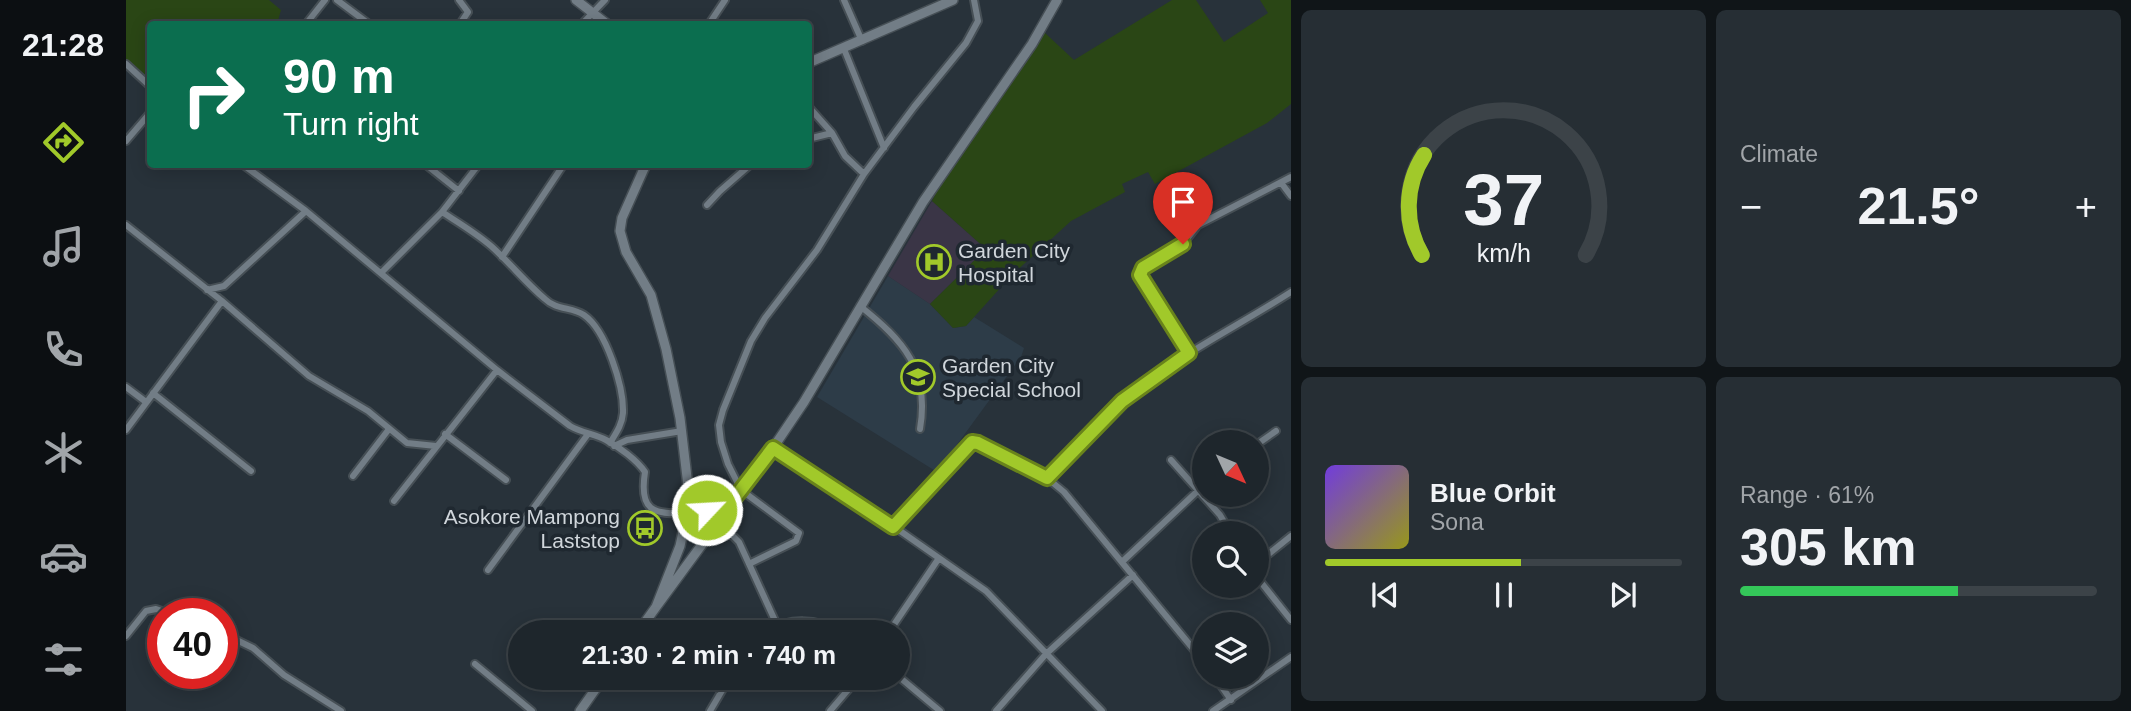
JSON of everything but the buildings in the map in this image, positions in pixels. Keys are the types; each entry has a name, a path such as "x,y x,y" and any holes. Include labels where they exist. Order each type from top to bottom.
{"street":[{"path":"308,21 325,0"},
{"path":"337,0 365,21"},
{"path":"459,0 468,12 462,21"},
{"path":"576,0 603,21"},
{"path":"585,21 605,0"},
{"path":"711,21 726,0"},
{"path":"844,0 862,41"},
{"path":"812,62 953,0"},
{"path":"749,564 796,541 799,533 741,490 721,442 719,425 723,410 751,341 765,318 824,240 864,174 975,28 978,21 974,0"},
{"path":"647,620 804,402 923,202 1025,55 1057,0"},
{"path":"844,49 884,148"},
{"path":"126,64 147,83"},
{"path":"812,110 832,133 845,156 864,174"},
{"path":"126,141 147,116"},
{"path":"812,138 832,133"},
{"path":"247,168 306,211 497,370 570,426 612,444 644,469 643,498 655,512 687,513 727,508"},
{"path":"430,168 458,191"},
{"path":"382,272 442,212 476,168"},
{"path":"502,257 561,168"},
{"path":"644,168 625,209 620,231 626,252 651,295 666,349 682,431 688,486 687,513 680,546 656,607"},
{"path":"707,205 746,168"},
{"path":"1189,353 1140,271 1183,244 1198,225 1291,177"},
{"path":"1282,184 1291,196"},
{"path":"207,290 224,286 306,211"},
{"path":"442,212 490,245 546,300 557,307 573,309 589,318 607,347 616,369 623,414 612,444"},
{"path":"126,225 222,301 309,376 368,411 407,443 436,446"},
{"path":"1047,478 1122,401 1189,353 1291,292"},
{"path":"126,429 222,301"},
{"path":"860,306 890,329 913,362 922,397 920,429"},
{"path":"394,501 497,370"},
{"path":"126,387 146,402"},
{"path":"153,393 251,471"},
{"path":"354,476 389,429"},
{"path":"612,444 682,431"},
{"path":"1269,436 1276,431"},
{"path":"445,434 506,481"},
{"path":"488,570 588,434"},
{"path":"893,527 972,442 978,443 1047,478 1081,511 1192,647"},
{"path":"773,448 986,591 1102,711"},
{"path":"1171,460 1192,486"},
{"path":"1123,561 1192,497"},
{"path":"718,521 733,534 775,620"},
{"path":"1269,554 1291,536"},
{"path":"897,620 939,558"},
{"path":"996,711 1046,654 1133,575"},
{"path":"1269,592 1291,620"},
{"path":"126,636 147,611"},
{"path":"238,641 253,648 284,675 341,711"},
{"path":"1213,711 1291,657"},
{"path":"475,664 532,711"},
{"path":"910,686 940,711"},
{"path":"1223,689 1231,700"},
{"path":"580,711 595,690"},
{"path":"830,711 848,690"},
{"path":"710,711 721,691"}],"shaded area":[{"name":"Garden City Hospital","path":"932,201 986,249 930,304 888,276"},
{"name":"Garden City Special School","path":"888,276 930,304 953,328 966,326 974,317 1024,348 1021,357 937,472 817,397"}],"green space":[{"path":"126,0 269,0 281,10 278,21 147,21 147,76 126,59"},
{"path":"1172,0 1196,0 1224,42 1268,13 1260,0 1291,0 1291,104 1267,123 1155,184 1148,172 1122,184 1125,192 1071,221 1012,275 966,326 953,328 930,304 986,249 932,201 943,179 1044,32 1074,60"}],"place":[{"name":"Garden City Hospital","path":"934,262"},
{"name":"Garden City Special School","path":"918,377"},
{"name":"Asokore Mampong Laststop","path":"645,528"}],"route":[{"path":"707,510 727,508 773,448 893,527 972,442 1047,478 1122,401 1189,353 1140,275 1143,268 1183,244"}]}
